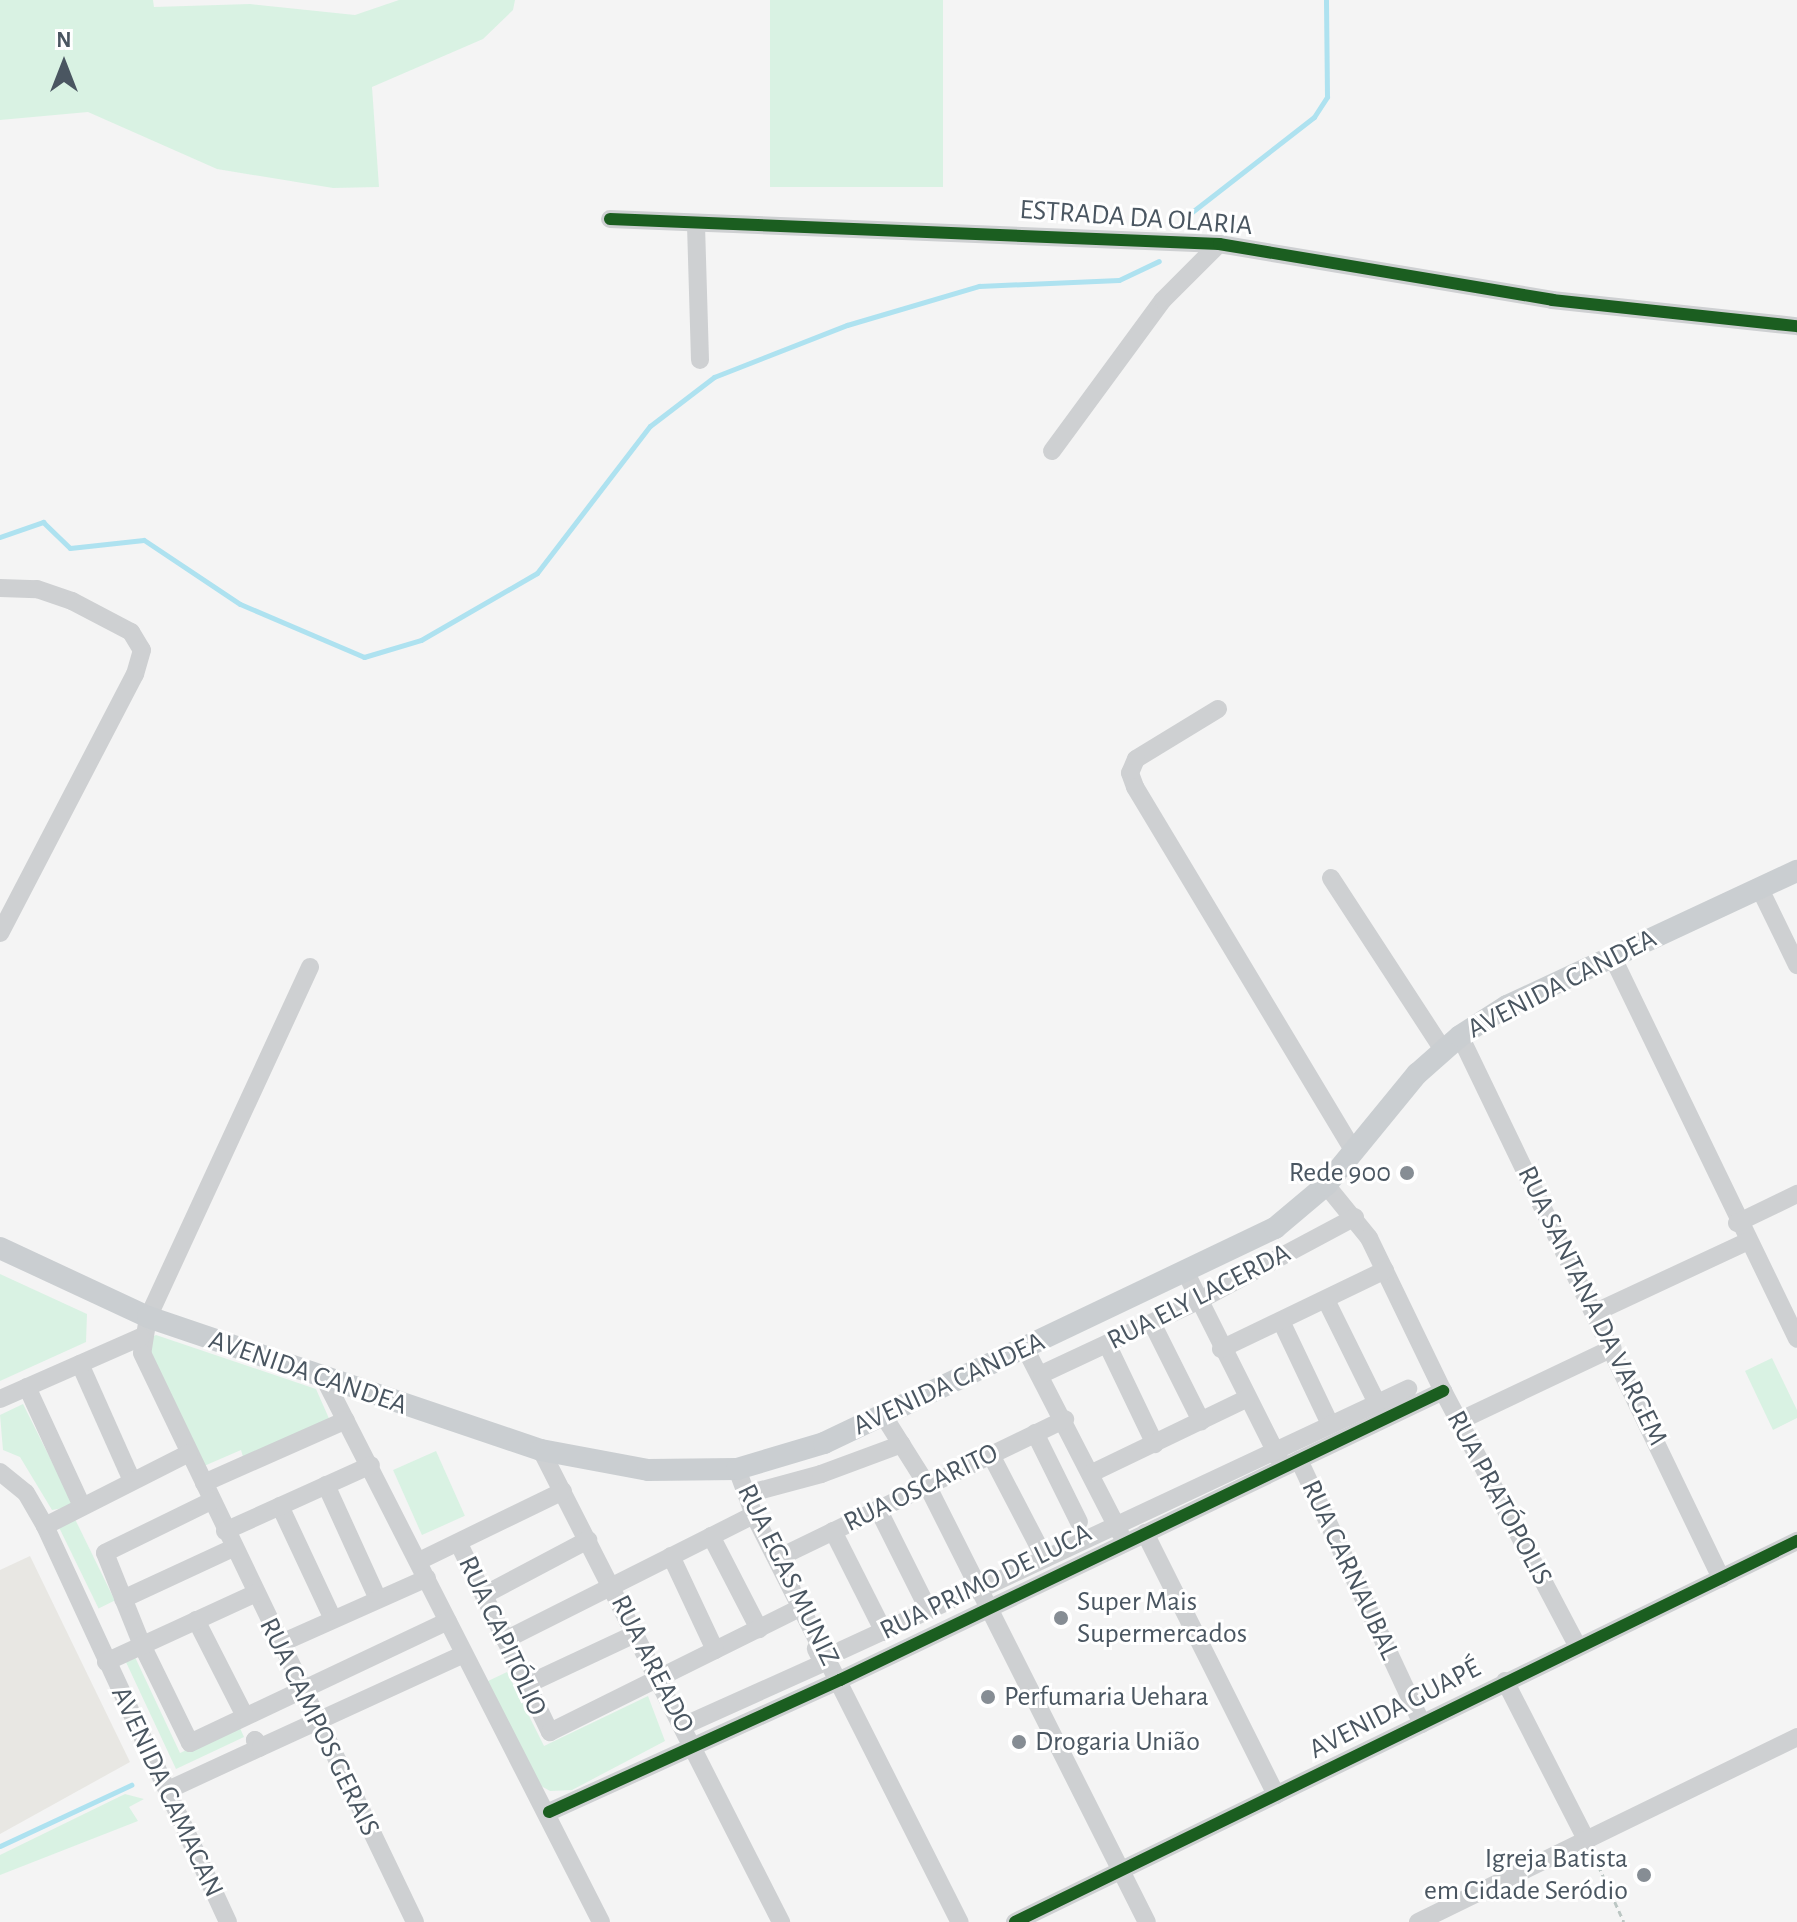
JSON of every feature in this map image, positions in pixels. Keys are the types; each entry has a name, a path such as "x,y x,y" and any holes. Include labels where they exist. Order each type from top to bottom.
{"main road":[{"name":"AVENIDA CANDEA","path":"0,1248 144,1327 325,1380 541,1450 648,1470 737,1469 824,1443 1275,1228 1326,1185 1353,1150 1451,1042 1612,956 1797,871"}],"street":[{"name":"ESTRADA DA OLARIA","path":"610,219 696,225 1219,244 1552,300 1797,326"},
{"path":"696,225 700,360"},
{"path":"1052,451 1163,300 1219,244"},
{"path":"0,588 37,589 72,601 131,632 142,650 135,674 0,933"},
{"path":"1218,709 1136,759 1130,773 1135,787 1353,1150"},
{"name":"RUA SANTANA DA VARGEM","path":"1331,878 1451,1042 1596,1312 1721,1578"},
{"path":"1759,887 1797,965"},
{"path":"1612,956 1746,1242 1797,1339"},
{"path":"0,1399 80,1364 144,1327 310,967"},
{"name":"RUA PRATÓPOLIS","path":"1326,1185 1355,1217 1385,1270 1443,1391 1578,1647"},
{"path":"1737,1223 1797,1194"},
{"name":"RUA ELY LACERDA","path":"1042,1374 1198,1301 1355,1217"},
{"path":"1596,1312 1746,1242"},
{"path":"1221,1349 1385,1270"},
{"name":"RUA CARNAUBAL","path":"1185,1271 1246,1399 1285,1459 1422,1724"},
{"path":"1326,1300 1377,1403"},
{"path":"1281,1321 1330,1424"},
{"path":"1152,1323 1201,1421"},
{"name":"RUA CAMPOS GERAIS","path":"144,1327 142,1353 254,1594 415,1922"},
{"path":"1107,1344 1155,1444"},
{"path":"1025,1348 1065,1419 1124,1543"},
{"path":"1459,1421 1613,1348"},
{"path":"80,1364 132,1481"},
{"name":"RUA CAPITÓLIO","path":"325,1380 371,1465 464,1654 549,1812 601,1922"},
{"path":"27,1387 82,1506"},
{"path":"842,1650 1116,1524 1285,1459 1330,1424 1408,1389"},
{"name":"RUA PRIMO DE LUCA","path":"549,1812 840,1680 1145,1533 1285,1459 1443,1391"},
{"path":"1092,1473 1246,1399"},
{"path":"883,1415 927,1485 983,1586 988,1608 1147,1922"},
{"name":"RUA OSCARITO","path":"778,1558 1065,1419"},
{"path":"204,1483 346,1420"},
{"path":"1035,1433 1079,1522"},
{"path":"747,1494 821,1474 902,1444"},
{"name":"RUA AREADO","path":"541,1450 781,1922"},
{"path":"45,1526 189,1453"},
{"path":"991,1455 1044,1557"},
{"path":"123,1599 229,1540 280,1506 371,1465"},
{"name":"RUA EGAS MUNIZ","path":"683,1726 823,1663 778,1558 754,1515 737,1469"},
{"name":"AVENIDA CAMACAN","path":"0,1472 21,1486 45,1526 228,1922"},
{"path":"326,1485 378,1599"},
{"path":"279,1644 378,1599 459,1544 563,1491"},
{"path":"211,1501 108,1548 109,1565 142,1645 190,1743 448,1621"},
{"path":"280,1506 333,1619"},
{"path":"878,1509 929,1611"},
{"path":"505,1640 754,1515"},
{"path":"833,1531 884,1632"},
{"path":"1145,1533 1276,1795"},
{"path":"711,1536 759,1629"},
{"path":"484,1595 588,1540"},
{"name":"AVENIDA GUAPÉ","path":"1015,1922 1120,1868 1797,1541"},
{"name":"RUA CAPITÓLIO","path":"459,1544 545,1729 550,1732 659,1678"},
{"path":"671,1556 715,1650"},
{"path":"106,1662 254,1594"},
{"path":"659,1678 799,1609"},
{"name":"RUA EGAS MUNIZ","path":"799,1609 840,1680 960,1922"},
{"path":"196,1620 245,1716"},
{"path":"526,1685 635,1634"},
{"path":"168,1790 259,1748 255,1740 261,1747 464,1654"},
{"path":"1505,1681 1587,1841"},
{"path":"1418,1922 1797,1737"}],"path":[{"path":"1587,1841 1624,1922"}],"shaded area":[{"path":"30,1556 130,1762 0,1834 0,1570"}],"green space":[{"path":"0,0 153,0 154,7 250,4 355,15 399,0 515,0 513,10 483,39 372,87 379,187 333,188 217,169 88,112 0,120"},
{"path":"770,0 943,0 943,187 770,187"},
{"path":"0,1274 87,1314 86,1342 0,1381"},
{"path":"156,1335 316,1389 331,1423 244,1460 241,1450 204,1466 142,1342"},
{"path":"1772,1358 1797,1410 1797,1418 1773,1430 1745,1371"},
{"path":"23,1404 74,1506 52,1510 20,1457 3,1450 0,1415"},
{"path":"436,1451 465,1516 422,1535 393,1470"},
{"path":"74,1517 115,1601 99,1608 58,1525"},
{"path":"134,1655 180,1753 239,1726 244,1737 176,1769 125,1660"},
{"path":"507,1672 544,1746 648,1696 665,1741 572,1790 550,1791 541,1786 486,1682"},
{"path":"125,1794 144,1799 129,1807 138,1821 0,1875 0,1855"}],"waterway":[{"path":"1183,219 1314,117 1327,97 1326,0"},
{"path":"0,537 43,522 70,548 144,540 240,604 364,657 421,640 537,573 650,426 714,377 847,325 979,286 1119,280 1159,261"},
{"path":"0,1846 131,1785"}],"cycle path":[{"path":"610,219 1219,244 1552,300 1797,326"},
{"path":"549,1812 840,1680 1443,1391"},
{"path":"1015,1922 1797,1541"}],"place":[{"name":"Rede 900","path":"1407,1173"},
{"name":"Super Mais Supermercados","path":"1061,1618"},
{"name":"Perfumaria Uehara","path":"988,1697"},
{"name":"Drogaria União","path":"1019,1742"},
{"name":"Igreja Batista em Cidade Seródio","path":"1644,1875"}]}
